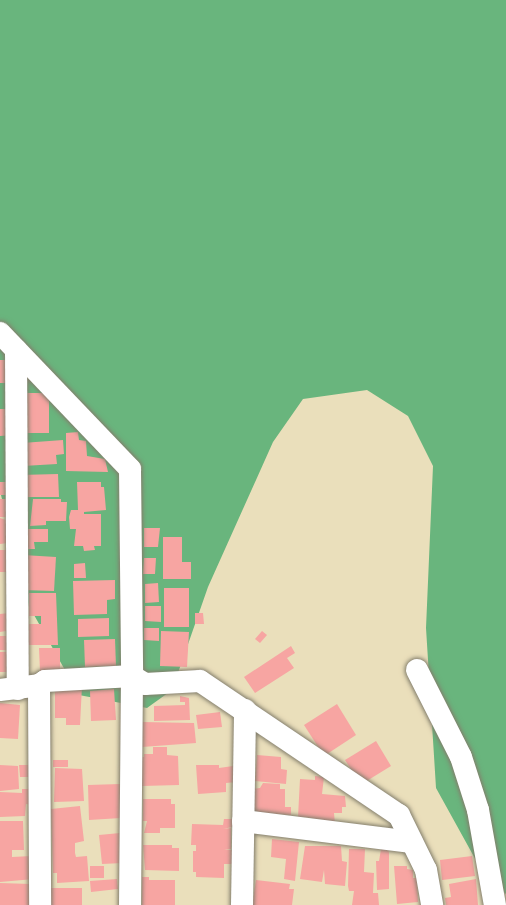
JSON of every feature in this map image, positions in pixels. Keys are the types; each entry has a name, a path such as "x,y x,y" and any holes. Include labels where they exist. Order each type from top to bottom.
{"street":[{"path":"0,333 130,470 132,676 130,905"},
{"path":"16,350 19,688 40,905"},
{"path":"417,670 461,757 478,810 495,905"},
{"path":"19,688 45,681 132,676 145,684 200,681 399,815 426,870 432,905"},
{"path":"242,905 245,710"},
{"path":"243,821 412,842"}],"green space":[{"path":"0,0 506,0 506,894 483,873 436,788 426,628 433,466 408,416 367,390 303,399 273,442 208,587 172,690 147,708 79,695 29,606 0,491"}],"building":[{"path":"0,360 8,360 9,383 0,383"},
{"path":"25,393 49,393 49,433 26,433"},
{"path":"0,409 12,409 13,435 0,436"},
{"path":"78,432 79,440 86,441 87,456 105,459 108,472 66,471 66,433"},
{"path":"63,440 64,454 56,455 57,464 23,466 22,443"},
{"path":"58,474 59,497 21,497 20,475"},
{"path":"0,482 10,482 9,495 0,495"},
{"path":"77,482 101,482 101,487 104,487 106,510 84,512 84,514 101,514 101,546 94,546 95,550 84,551 83,546 74,546 76,529 70,529 69,517 71,510 78,510"},
{"path":"0,499 7,499 8,517 0,517"},
{"path":"33,499 61,499 61,502 67,502 66,521 46,521 46,525 30,526"},
{"path":"0,518 6,520 8,543 0,544"},
{"path":"144,528 160,528 158,547 144,547"},
{"path":"26,529 48,529 48,542 34,542 35,549 28,549"},
{"path":"163,537 182,537 182,562 191,562 191,579 163,579"},
{"path":"0,550 11,550 13,572 0,572"},
{"path":"23,555 56,557 54,591 22,590"},
{"path":"144,558 156,558 155,574 143,574"},
{"path":"85,563 86,578 74,578 74,564"},
{"path":"115,580 115,599 107,600 107,614 74,615 73,581"},
{"path":"158,583 159,602 145,603 145,584"},
{"path":"164,588 189,588 189,627 164,627"},
{"path":"29,593 56,593 58,645 28,645 29,624 41,624 41,616 29,616"},
{"path":"145,606 161,606 161,622 145,621"},
{"path":"9,613 12,630 0,632 0,614"},
{"path":"195,613 203,613 204,624 195,624"},
{"path":"109,618 109,636 78,637 78,619"},
{"path":"144,628 159,628 159,641 144,640"},
{"path":"161,631 189,632 187,667 160,666"},
{"path":"262,631 267,635 260,643 255,639"},
{"path":"0,636 10,636 8,650 0,650"},
{"path":"115,639 116,666 85,667 84,640"},
{"path":"291,646 295,653 287,658 294,668 255,693 244,677"},
{"path":"39,648 60,648 60,671 40,671"},
{"path":"0,652 9,652 10,672 0,672"},
{"path":"55,686 82,686 80,725 66,725 66,718 55,718"},
{"path":"114,689 116,720 91,721 90,691"},
{"path":"180,696 189,698 190,720 154,721 154,706 185,705 185,702 180,702"},
{"path":"0,703 20,705 18,739 0,738"},
{"path":"337,704 356,735 324,756 304,725"},
{"path":"220,712 222,727 198,729 196,715"},
{"path":"142,722 194,723 196,743 142,747"},
{"path":"376,741 391,766 365,782 354,774 345,760"},
{"path":"153,747 167,747 167,755 178,756 179,785 142,786 141,757 144,757 144,754 153,754"},
{"path":"257,755 281,757 281,769 287,770 286,784 255,781"},
{"path":"53,760 68,760 68,767 53,767"},
{"path":"0,765 18,766 19,789 0,791"},
{"path":"19,765 29,765 34,777 20,777"},
{"path":"196,765 219,765 219,768 233,766 236,782 226,783 226,792 198,794"},
{"path":"55,768 82,769 84,801 54,802"},
{"path":"315,776 324,777 322,794 345,796 346,807 342,807 342,813 334,813 335,824 312,825 312,818 298,817 300,779 315,780"},
{"path":"263,783 280,784 280,789 285,789 285,807 291,807 291,815 253,813 253,789 260,788"},
{"path":"120,784 121,818 89,820 88,785"},
{"path":"22,789 31,789 31,805 26,804 25,816 0,817 0,792 22,793"},
{"path":"143,799 171,799 171,804 175,804 175,828 160,828 160,833 144,833 147,821 143,821"},
{"path":"80,806 84,841 75,843 75,853 76,857 87,856 89,881 57,883 57,873 53,873 51,809"},
{"path":"224,819 232,819 232,827 223,829 231,828 231,849 224,850 234,850 233,864 224,864 224,878 196,877 196,872 193,872 193,851 196,851 196,845 191,845 192,824 223,825"},
{"path":"0,821 23,821 24,850 12,850 12,857 32,856 34,879 0,882"},
{"path":"120,833 123,863 102,864 99,835"},
{"path":"272,839 299,842 295,881 284,879 286,859 271,857"},
{"path":"143,845 172,845 172,848 179,848 179,871 145,870"},
{"path":"305,846 341,846 342,861 347,862 345,886 325,884 324,870 322,882 300,879"},
{"path":"349,849 365,849 364,872 374,873 373,893 378,893 379,905 352,905 354,891 349,891 348,886"},
{"path":"381,849 388,849 389,853 389,889 377,890 376,861 379,861"},
{"path":"472,856 475,876 442,880 440,860"},
{"path":"90,866 104,866 104,878 90,878"},
{"path":"394,866 407,866 407,869 413,870 413,878 417,878 418,902 397,904"},
{"path":"142,877 149,877 149,880 175,880 175,905 142,905"},
{"path":"117,879 118,889 91,892 90,881"},
{"path":"476,879 478,905 446,905 445,898 451,897 449,884"},
{"path":"256,880 290,884 289,889 294,889 292,905 252,905"},
{"path":"0,883 30,884 29,905 0,905"},
{"path":"51,888 82,888 82,905 51,905"}]}
